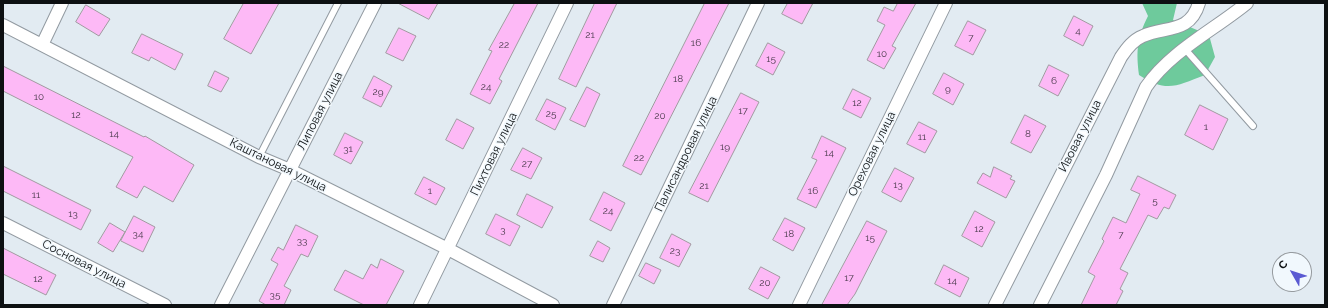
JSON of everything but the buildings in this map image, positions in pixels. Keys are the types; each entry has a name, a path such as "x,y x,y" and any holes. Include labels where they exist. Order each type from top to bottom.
{"street":[{"path":"42,45 62,3"},
{"name":"Липовая улица","path":"221,305 375,3"},
{"name":"Пихтовая улица","path":"420,305 567,3"},
{"name":"Палисандровая улица","path":"613,305 758,3"},
{"name":"Ореховая улица","path":"799,305 946,3"},
{"name":"Ивовая улица","path":"995,305 1121,57 1131,42 1144,35 1176,28 1188,21 1199,3"},
{"path":"1040,305 1106,175 1146,87 1154,74 1247,3"},
{"name":"Каштановая улица","path":"3,25 259,157 290,170 448,249 553,305"},
{"name":"Сосновая улица","path":"3,223 165,305"}],"lane":[{"path":"259,157 338,3"},
{"path":"1185,49 1253,126"}],"green space":[{"path":"1142,3 1177,3 1173,20 1209,35 1215,57 1205,75 1179,85 1165,86 1149,81 1139,75 1138,45 1148,16"}]}
